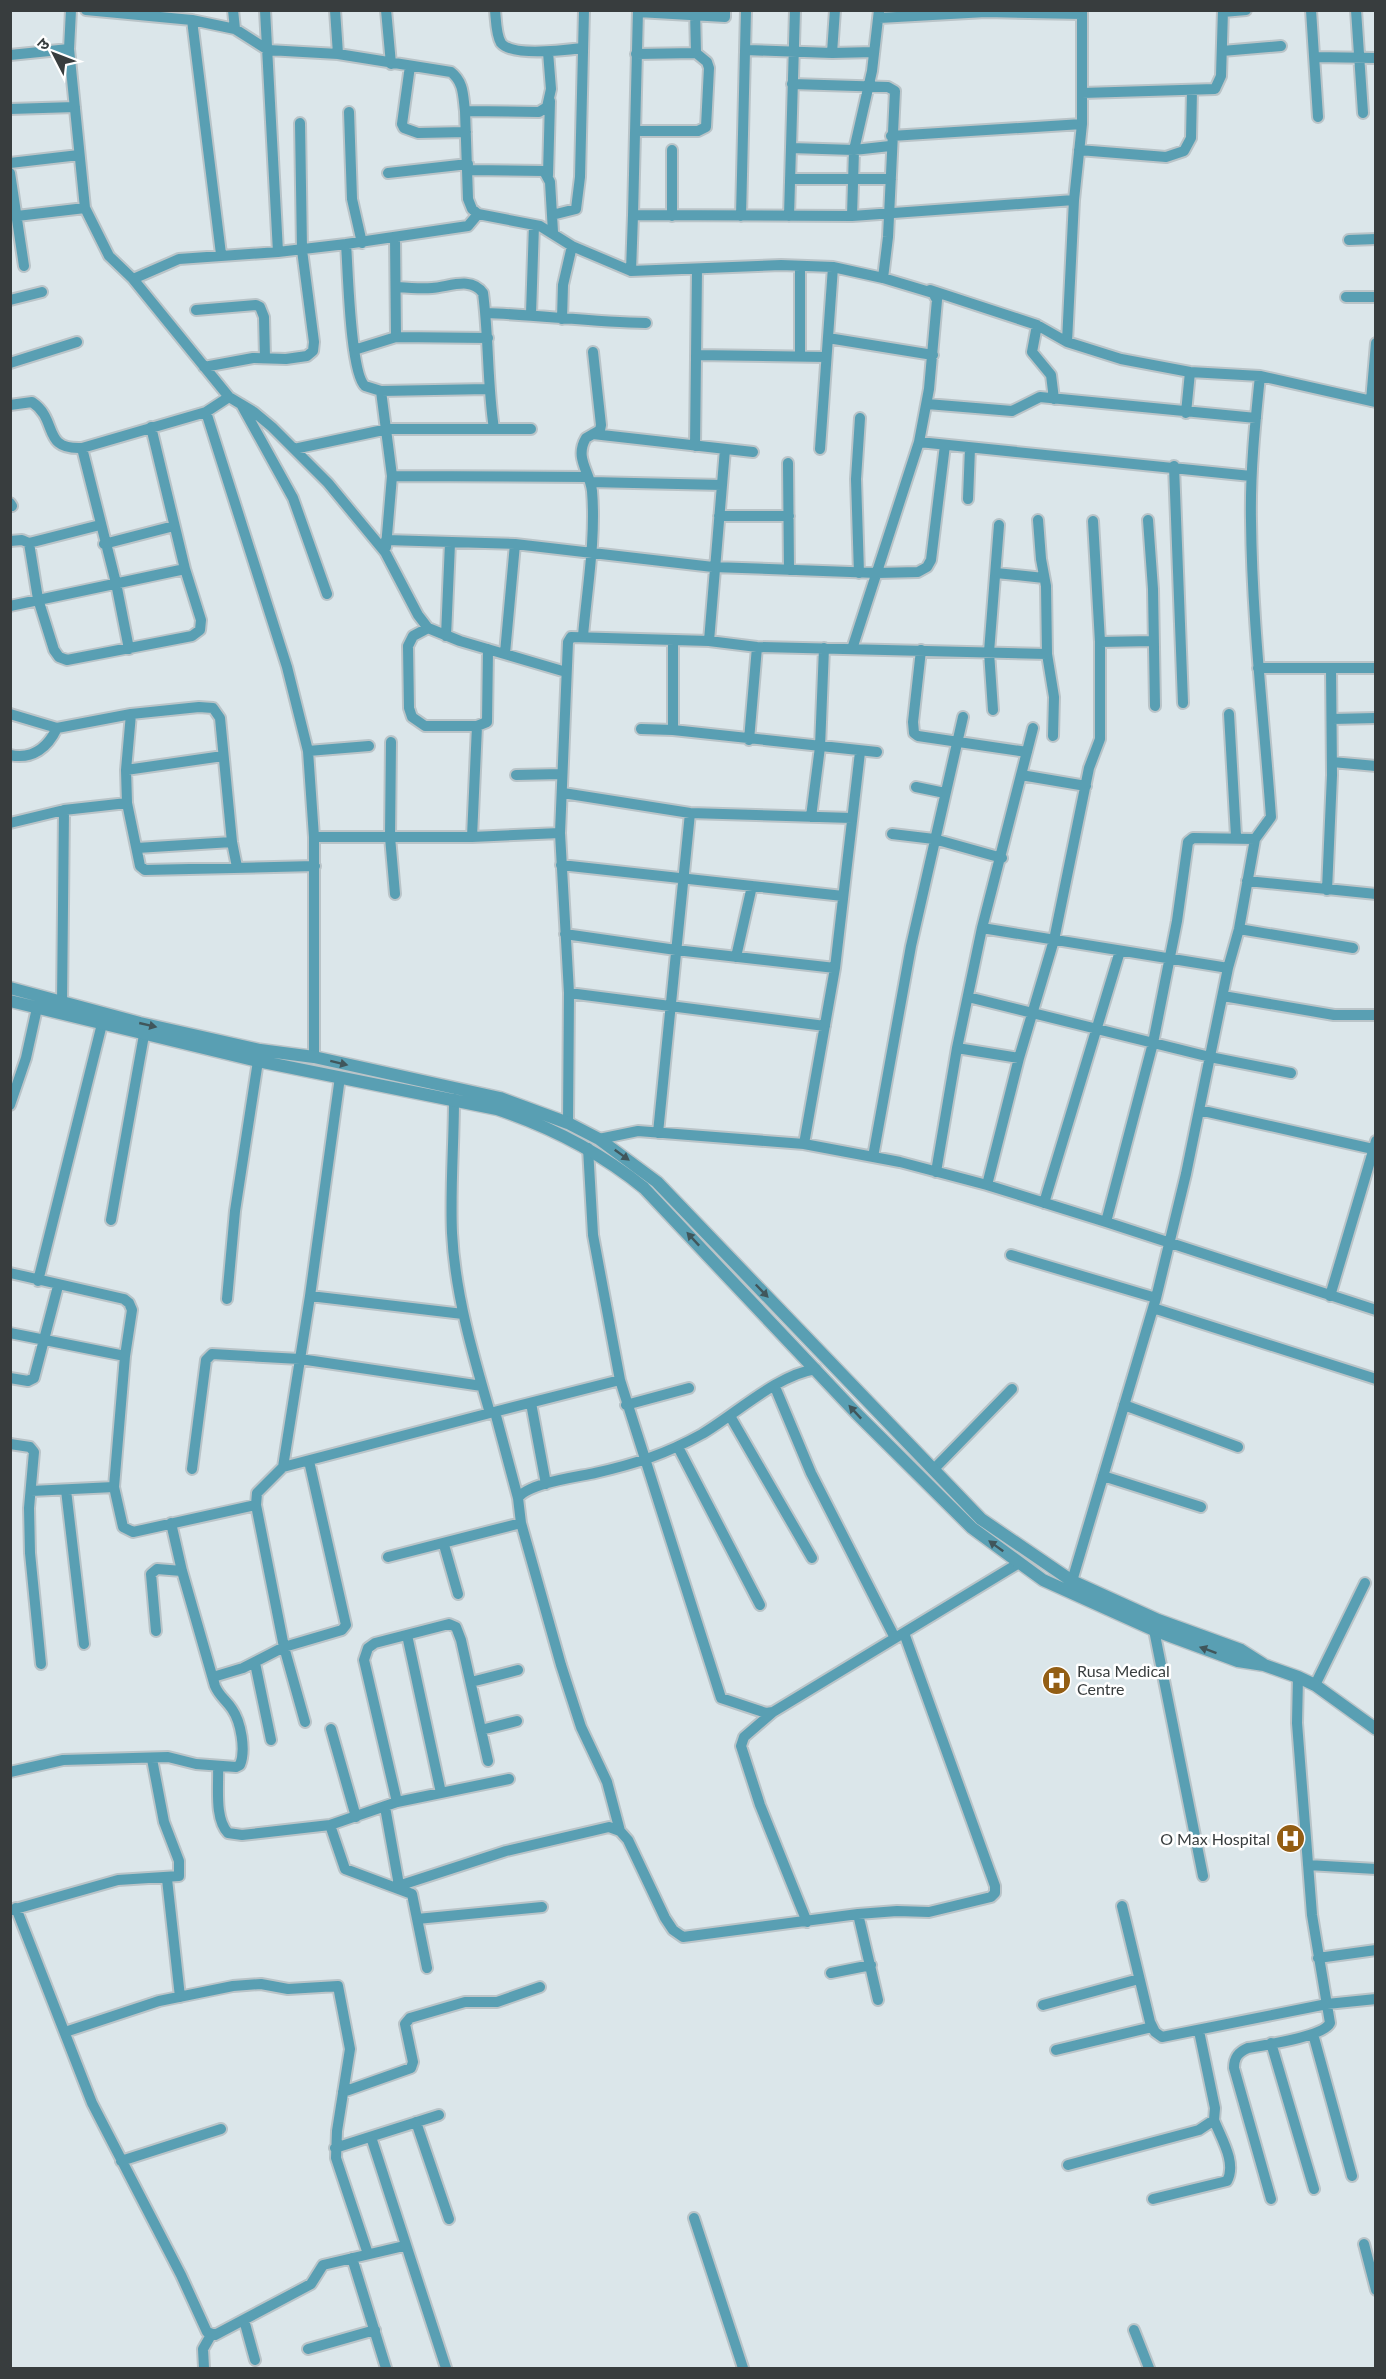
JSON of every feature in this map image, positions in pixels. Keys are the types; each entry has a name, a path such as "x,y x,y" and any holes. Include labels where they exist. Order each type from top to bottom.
{"street":[{"path":"71,10 69,49 85,208 109,256 134,279 229,397 254,412 294,449 386,546 418,615 428,628 446,636 566,672"},
{"path":"86,10 192,20 235,29 268,50 338,54 451,72 458,77 462,86 468,199 472,209 478,214 534,225 553,232 572,246 631,270 832,267 929,290 1037,325 1067,342 1121,358 1190,372 1260,376 1373,401 1376,342"},
{"path":"233,10 235,29"},
{"path":"265,10 278,252"},
{"path":"335,10 338,54"},
{"path":"386,10 391,64"},
{"path":"495,10 502,43 508,48 548,52 584,48"},
{"path":"552,215 576,208 584,10"},
{"path":"631,270 638,11 695,13 725,17 725,10"},
{"path":"741,216 746,10"},
{"path":"789,216 795,10"},
{"path":"832,53 835,10"},
{"path":"1082,93 1192,90 1217,87 1221,76 1223,11 1246,10"},
{"path":"1311,10 1318,117"},
{"path":"1356,10 1363,113"},
{"path":"852,216 854,150 869,85 879,14 1082,12 1082,124 1074,200 1067,342"},
{"path":"695,13 696,53"},
{"path":"192,20 221,254"},
{"path":"1222,51 1281,46"},
{"path":"10,55 69,49"},
{"path":"746,50 874,52"},
{"path":"548,52 550,100 548,175 553,232"},
{"path":"634,131 698,130 706,127 709,68 707,62 696,53 636,54"},
{"path":"1314,57 1376,58"},
{"path":"410,66 402,124 404,129 418,133 466,132"},
{"path":"792,84 869,85 888,87 895,92 891,141 890,214 883,278"},
{"path":"1079,150 1166,157 1184,151 1191,138 1192,90"},
{"path":"465,111 539,112 547,107 550,100"},
{"path":"10,109 75,108"},
{"path":"349,111 352,199 362,243"},
{"path":"204,367 253,358 307,356 313,351 314,342 303,250 300,123"},
{"path":"791,148 854,150 891,141 1082,124"},
{"path":"672,150 672,216"},
{"path":"10,163 79,155"},
{"path":"388,173 468,167 544,171 548,175"},
{"path":"10,173 24,266"},
{"path":"790,179 891,179"},
{"path":"633,215 852,216 1074,200"},
{"path":"17,216 85,208"},
{"path":"134,279 179,259 221,254 303,250 362,243 468,226 478,214"},
{"path":"531,315 534,225"},
{"path":"395,237 396,337"},
{"path":"1349,240 1376,239"},
{"path":"346,244 354,350 362,383 381,391 488,389"},
{"path":"562,319 563,285 572,246"},
{"path":"800,266 800,357"},
{"path":"820,449 832,267"},
{"path":"695,446 697,269"},
{"path":"397,287 432,288 474,284 483,293 488,338 488,389 494,429"},
{"path":"852,649 919,442 927,404 937,300 929,290"},
{"path":"10,300 42,292"},
{"path":"1346,297 1376,297"},
{"path":"196,310 260,307 264,317 266,358"},
{"path":"486,313 646,323"},
{"path":"1037,325 1032,352 1051,375 1054,399"},
{"path":"354,350 396,337 488,338"},
{"path":"828,338 933,355"},
{"path":"10,363 77,342"},
{"path":"583,636 591,552 592,495 583,466 582,450 586,438 602,425 593,352"},
{"path":"696,355 826,357"},
{"path":"1186,413 1190,372"},
{"path":"1072,1581 1155,1303 1199,1110 1228,968 1239,929 1255,839 1270,817 1258,668 1251,530 1251,476 1260,376"},
{"path":"381,391 388,429 392,476 386,546"},
{"path":"10,405 32,402 45,415 59,446 66,449 82,448 206,412 229,397"},
{"path":"927,404 1012,411 1020,409 1036,397 1256,418"},
{"path":"241,404 293,498 327,594"},
{"path":"206,412 287,667 308,751 315,866 314,1057"},
{"path":"860,418 856,479 860,573"},
{"path":"30,543 38,599 59,657 67,660 129,649 192,636 200,630 201,620 185,569 151,427"},
{"path":"294,449 388,429 531,429"},
{"path":"592,434 753,452"},
{"path":"919,442 1174,466 1251,476"},
{"path":"386,546 450,543 515,544 713,567 860,573 918,572 930,564 945,445"},
{"path":"82,448 104,544 116,583 129,649"},
{"path":"968,499 970,448"},
{"path":"709,641 713,567 725,449"},
{"path":"788,463 789,570"},
{"path":"1174,466 1183,703"},
{"path":"392,476 588,479 722,485"},
{"path":"719,516 789,516"},
{"path":"1038,520 1044,578 1047,654 1054,697 1053,735"},
{"path":"1148,520 1153,589 1152,641 1155,706"},
{"path":"987,1185 1019,1058 1054,940 1086,786 1100,740 1100,642 1094,521"},
{"path":"10,541 22,540 30,543 100,525"},
{"path":"993,710 988,652 999,525"},
{"path":"104,544 174,526"},
{"path":"446,636 450,543"},
{"path":"505,654 515,544"},
{"path":"10,606 185,569"},
{"path":"996,573 1044,578"},
{"path":"428,628 413,636 408,646 409,708 412,717 425,726 477,726 488,718 488,649"},
{"path":"568,1123 568,993 560,833 569,639 573,636 583,636 673,642 709,641 757,647 1047,654"},
{"path":"1100,642 1152,641"},
{"path":"673,642 673,730"},
{"path":"749,740 757,647"},
{"path":"811,817 820,747 824,648"},
{"path":"921,650 913,722 914,733 921,738 959,740 1027,752"},
{"path":"1258,668 1376,668"},
{"path":"1327,890 1332,762 1331,668"},
{"path":"10,714 57,728 131,714 199,707 213,708 220,718 232,842 237,867"},
{"path":"131,714 126,770 127,803 140,866 145,870 315,866"},
{"path":"1229,714 1236,836"},
{"path":"873,1157 890,1052 934,839 963,717"},
{"path":"1332,719 1376,718"},
{"path":"472,837 477,726"},
{"path":"10,755 32,755 52,740 57,728"},
{"path":"936,1172 957,1048 982,928 1002,858 1033,728"},
{"path":"641,729 673,730 860,752 877,752"},
{"path":"391,742 390,837 395,894"},
{"path":"308,751 369,746"},
{"path":"804,1144 835,968 860,752"},
{"path":"126,770 223,756"},
{"path":"1332,762 1376,766"},
{"path":"516,775 561,774"},
{"path":"1021,775 1086,786"},
{"path":"916,787 945,793"},
{"path":"563,793 690,813 852,818"},
{"path":"10,823 64,810 127,803"},
{"path":"62,1003 64,810"},
{"path":"658,1133 690,813"},
{"path":"314,837 472,837 560,833"},
{"path":"892,834 934,839 1002,858"},
{"path":"1106,1222 1153,1043 1190,839 1236,836 1255,839"},
{"path":"137,848 232,842"},
{"path":"561,864 843,896"},
{"path":"1247,881 1376,894"},
{"path":"736,957 752,886"},
{"path":"982,928 1228,968"},
{"path":"1239,929 1353,948"},
{"path":"565,934 676,950 835,968"},
{"path":"1044,1203 1120,951"},
{"path":"10,988 62,1003 250,1048 314,1057 500,1098 620,1167 644,1188 816,1370 972,1528 1019,1563 1043,1580 1154,1630 1238,1660 1264,1665 1298,1677 1315,1685 1376,1729"},
{"path":"568,993 825,1026"},
{"path":"1223,996 1334,1015 1376,1015"},
{"path":"968,997 1210,1057 1291,1073"},
{"path":"10,1001 258,1061 568,1123 599,1139 657,1182 981,1519 1072,1581 1158,1620 1241,1650 1264,1665"},
{"path":"10,1105 26,1058 37,1008"},
{"path":"38,1281 102,1024"},
{"path":"111,1220 144,1035"},
{"path":"957,1048 1019,1058"},
{"path":"227,1299 235,1211 258,1061"},
{"path":"283,1467 287,1429 310,1296 340,1077"},
{"path":"454,1099 452,1233 463,1314 482,1386 518,1498 521,1523 581,1727 607,1782 620,1831 635,1852 665,1918 679,1935 693,1937 858,1914 897,1911 929,1912 992,1897 995,1893 995,1886 900,1636 811,1473 775,1387"},
{"path":"1199,1110 1374,1145 1330,1296"},
{"path":"599,1139 638,1131 804,1144 873,1157 987,1185 1376,1310"},
{"path":"588,1148 593,1235 626,1405 720,1696 730,1704 766,1713 773,1712"},
{"path":"1011,1255 1376,1380"},
{"path":"10,1273 58,1286 124,1299 129,1303 132,1310 125,1356 114,1487 121,1522 126,1530 133,1532 256,1505"},
{"path":"10,1378 33,1380 58,1286"},
{"path":"310,1296 463,1314"},
{"path":"10,1333 125,1356"},
{"path":"192,1469 207,1356 214,1353 300,1359 482,1386"},
{"path":"518,1498 527,1490 546,1484 644,1462 678,1447 797,1373 816,1370"},
{"path":"305,1722 284,1647 256,1505 257,1493 283,1467 620,1380"},
{"path":"626,1405 689,1388"},
{"path":"933,1470 1012,1389"},
{"path":"531,1403 546,1484"},
{"path":"1125,1405 1238,1447"},
{"path":"730,1416 812,1558"},
{"path":"10,1444 30,1447 34,1452 30,1553 41,1665"},
{"path":"678,1447 760,1605"},
{"path":"213,1677 255,1663 284,1647 342,1630 347,1623 309,1461"},
{"path":"1103,1476 1201,1507"},
{"path":"31,1491 114,1487"},
{"path":"66,1490 84,1644"},
{"path":"10,1772 63,1760 176,1757 196,1764 238,1766 242,1758 235,1715 218,1693 182,1571 171,1523"},
{"path":"388,1557 444,1545 521,1523"},
{"path":"444,1545 458,1594"},
{"path":"807,1922 756,1796 741,1746 744,1737 773,1712 1019,1563"},
{"path":"156,1631 151,1574 157,1569 182,1571"},
{"path":"1315,1685 1365,1583"},
{"path":"398,1802 364,1656 371,1645 453,1625 461,1640 488,1761"},
{"path":"1154,1630 1203,1876"},
{"path":"407,1635 441,1793"},
{"path":"255,1663 271,1740"},
{"path":"471,1682 518,1670"},
{"path":"1271,2199 1234,2068 1236,2056 1243,2050 1313,2034 1330,2026 1318,1958 1308,1865 1297,1723 1298,1677"},
{"path":"481,1730 517,1721"},
{"path":"331,1729 356,1817"},
{"path":"153,1759 164,1821 181,1868 179,1876 167,1879 118,1880 13,1909 92,2103 181,2275 204,2328 211,2335"},
{"path":"218,1766 221,1824 228,1833 242,1835 330,1825 398,1802 509,1779"},
{"path":"385,1807 397,1886"},
{"path":"330,1825 345,1869 397,1886 412,1894 427,1968"},
{"path":"397,1886 539,1842 609,1827 620,1831"},
{"path":"1308,1865 1376,1869"},
{"path":"167,1879 180,1997"},
{"path":"1122,1906 1152,2026 1162,2037 1327,2004 1376,1999"},
{"path":"417,1918 542,1907"},
{"path":"858,1914 878,2000"},
{"path":"1318,1958 1376,1950"},
{"path":"831,1973 871,1965"},
{"path":"1043,2005 1139,1979"},
{"path":"65,2032 180,1997 243,1984 288,1989 338,1986 350,2049 335,2148 337,2165 368,2254"},
{"path":"343,2092 411,2068 413,2062 405,2024 410,2018 465,2002 504,2000 540,1987"},
{"path":"1056,2050 1152,2026"},
{"path":"1153,2199 1227,2181 1231,2173 1229,2159 1214,2120 1215,2108 1199,2031"},
{"path":"1313,2034 1352,2176"},
{"path":"1271,2043 1314,2190"},
{"path":"335,2148 439,2115"},
{"path":"1068,2165 1199,2130 1214,2120"},
{"path":"416,2122 449,2219"},
{"path":"122,2162 221,2129"},
{"path":"371,2137 404,2246 446,2368"},
{"path":"694,2218 743,2368"},
{"path":"1364,2244 1376,2290"},
{"path":"211,2335 215,2335 311,2284 323,2265 404,2246"},
{"path":"352,2258 386,2368"},
{"path":"244,2320 255,2360"},
{"path":"308,2349 375,2330"},
{"path":"1134,2330 1149,2368"},
{"path":"204,2368 202,2352 211,2335"}],"place":[{"name":"Rusa Medical Centre","path":"1056,1680"},
{"name":"O Max Hospital","path":"1291,1839"}]}
